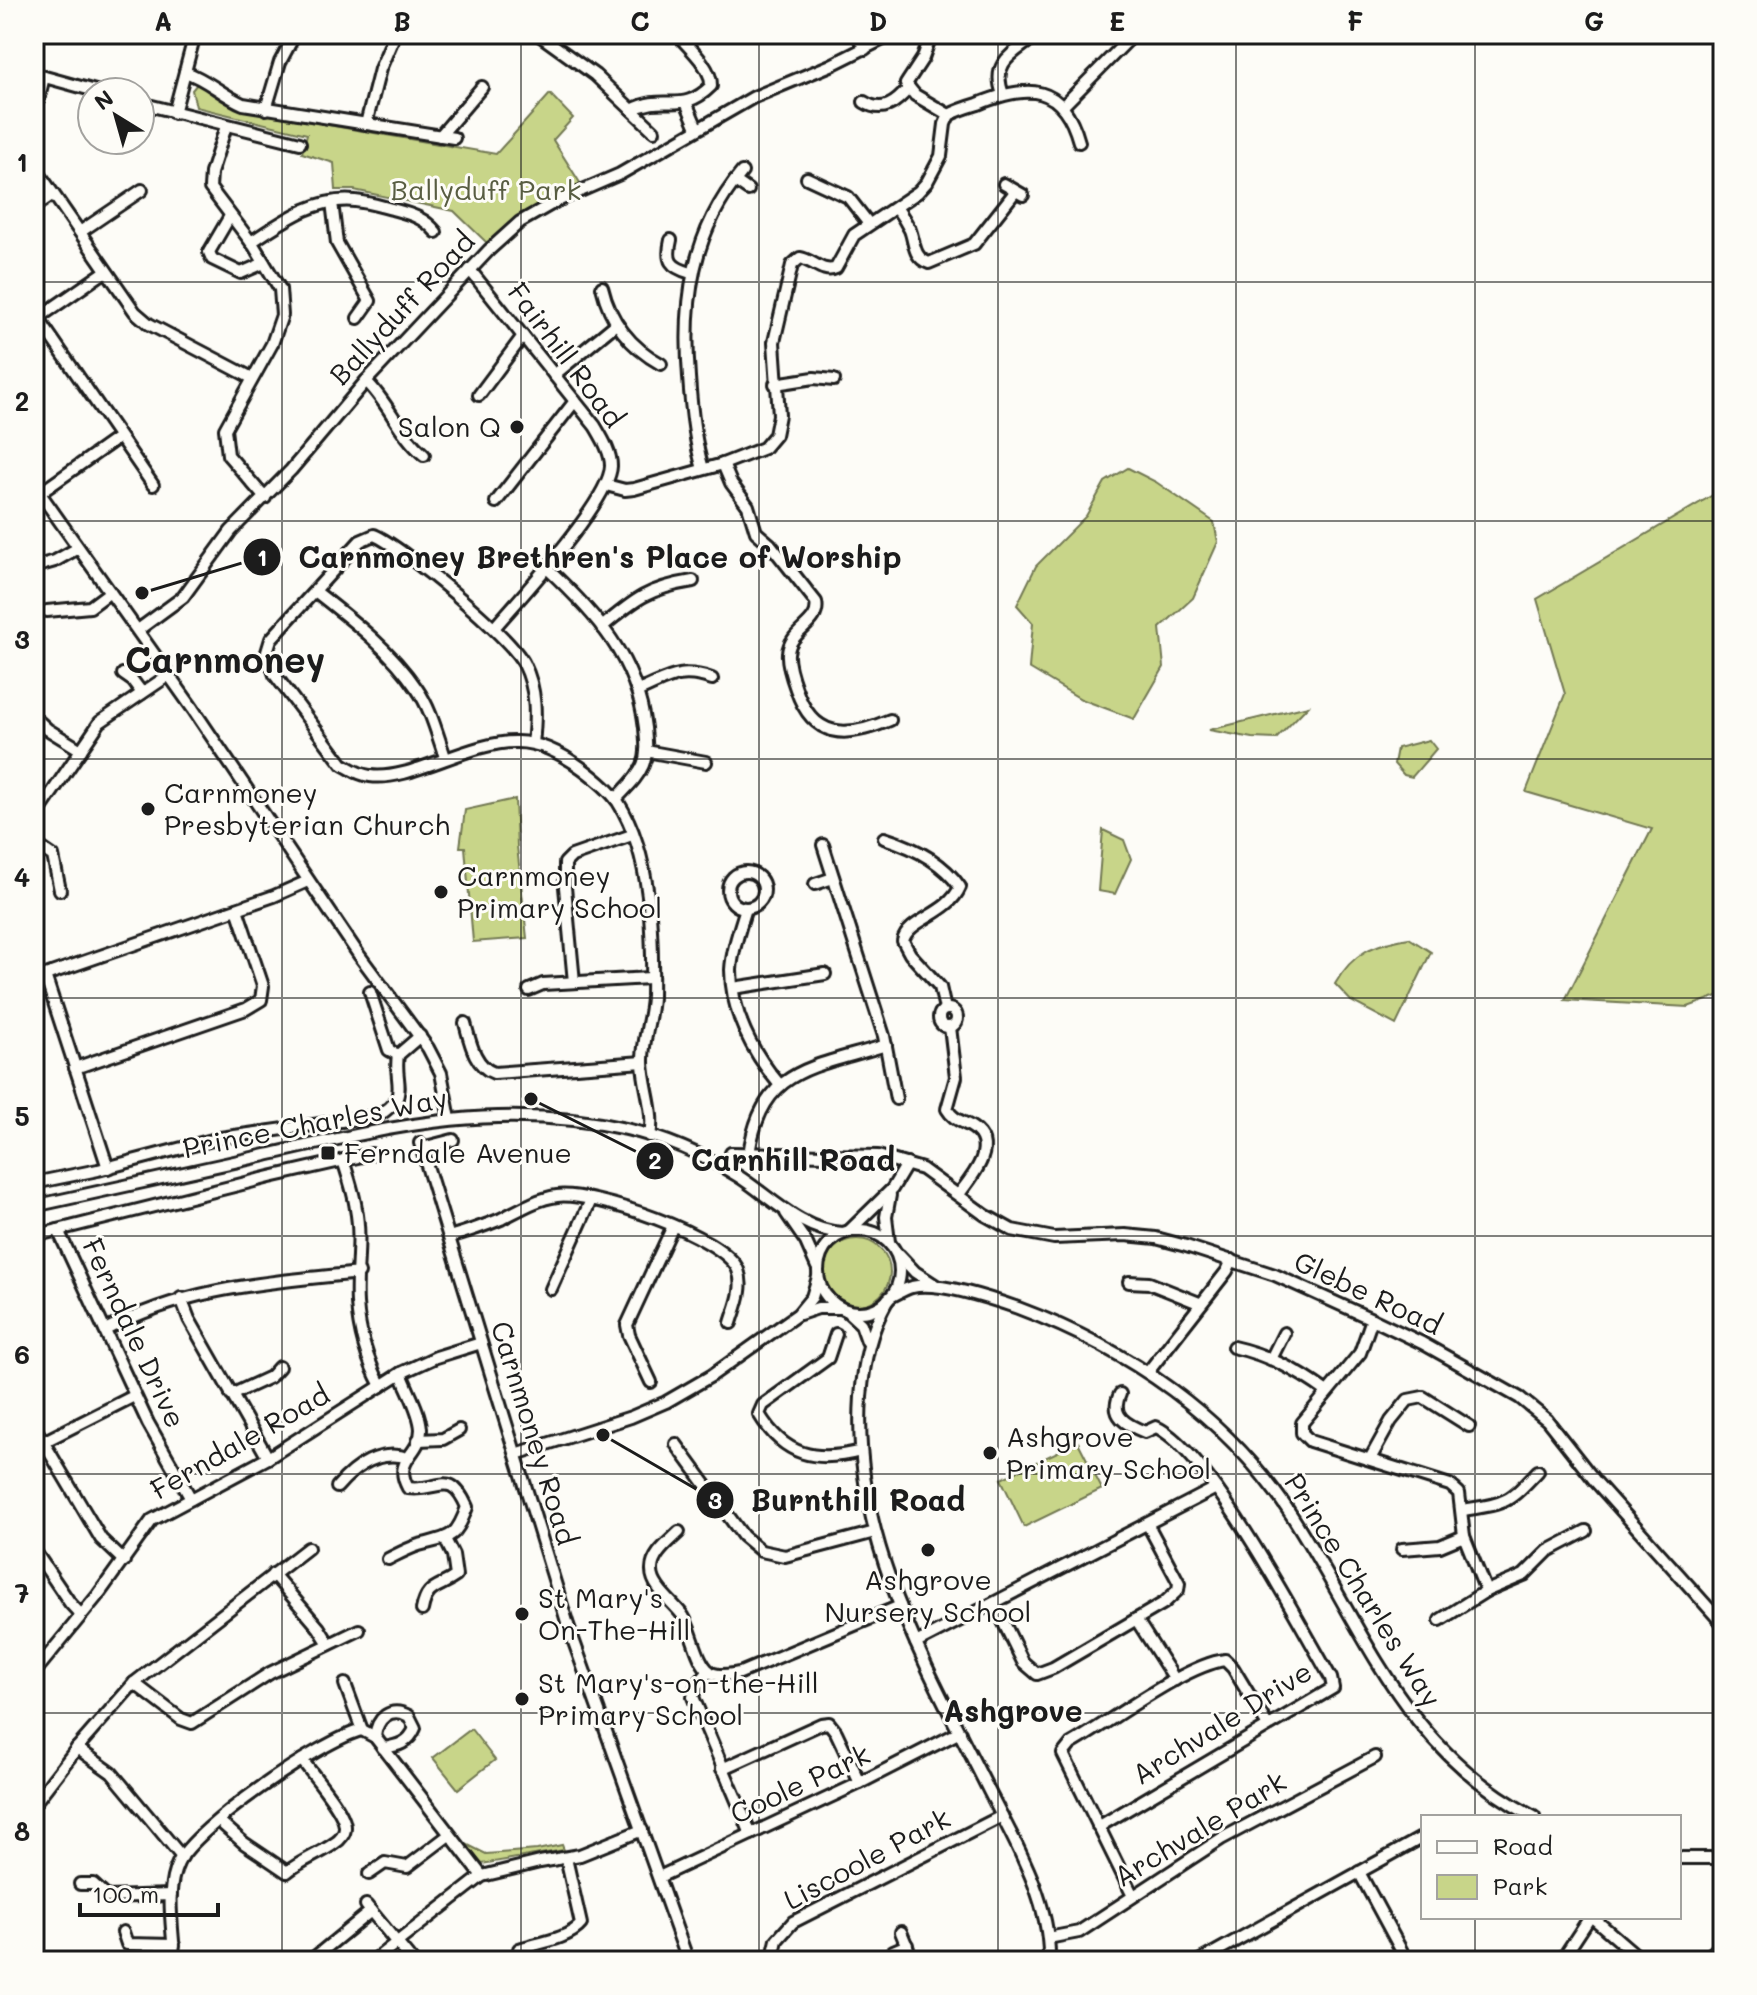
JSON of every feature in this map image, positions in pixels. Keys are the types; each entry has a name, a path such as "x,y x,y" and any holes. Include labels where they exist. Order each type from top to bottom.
{"street":[{"path":"174,113 195,34"},
{"path":"266,109 280,62 295,34"},
{"path":"366,124 380,69 395,34"},
{"path":"538,34 595,75 654,131"},
{"path":"632,110 648,102 686,102 705,93 711,86 708,72 677,34"},
{"path":"857,34 865,49"},
{"name":"Ballyduff Road","path":"138,630 183,597 220,544 265,498 366,381 503,236 539,210 620,174 764,93 893,34"},
{"path":"1003,94 997,76 1003,62 1038,34"},
{"path":"1063,106 1134,34"},
{"path":"930,38 923,58 906,84 924,101 949,115"},
{"path":"185,72 206,80 243,104 454,138"},
{"path":"34,116 39,75 76,85"},
{"path":"440,136 482,87"},
{"path":"864,102 877,108 887,107 909,88"},
{"path":"949,115 1003,94 1033,90 1063,106 1079,142"},
{"path":"686,102 697,128"},
{"path":"156,108 300,143"},
{"path":"494,628 547,568 606,485 634,489 723,464 764,448 775,435 779,415 774,342 792,265 800,258 825,269 836,268 849,242 869,224 918,192 936,169 949,115"},
{"path":"226,126 211,173 210,188 251,242 280,289 282,315 272,344 225,429 228,455 265,498"},
{"path":"34,166 135,312 149,324 252,378"},
{"path":"703,469 693,419 687,358 686,328 691,273 707,225 738,176 748,190"},
{"path":"807,178 848,197 869,224"},
{"path":"896,207 912,235 917,255 929,263 974,244 1019,194 1004,184"},
{"path":"80,232 142,190"},
{"path":"34,207 53,194"},
{"path":"251,242 295,214 332,202 355,201 405,213 426,220 436,232"},
{"path":"332,202 337,243 370,301 358,318"},
{"path":"230,216 214,240 209,252 212,259 241,273 264,263"},
{"path":"671,240 670,260 675,267 691,273"},
{"name":"Fairhill Road","path":"470,270 607,446 611,466 606,485"},
{"path":"106,271 36,320 153,485"},
{"path":"602,287 607,308 616,324 643,355 661,364"},
{"path":"554,375 616,324"},
{"path":"479,395 523,336"},
{"path":"775,384 814,378 834,380"},
{"path":"366,381 385,402 407,438 424,455"},
{"path":"496,502 575,401"},
{"path":"119,437 37,489 138,630 308,881 420,1036 441,1073 450,1119"},
{"path":"723,464 731,483 748,506 756,532 777,551 816,602 818,611 815,617 794,636 788,652 794,683 807,713 821,727 839,732 874,727 890,720"},
{"path":"533,744 535,694 523,663 494,628 385,540 374,535 360,541 271,639 267,652 275,675 342,764 357,772 373,777 393,775 482,746 515,742 533,744 565,756 616,799 632,835 646,885 652,939 652,998 643,1062 651,1116 650,1136"},
{"path":"34,567 55,561 78,548"},
{"path":"547,568 602,627 635,679 644,716 646,751 637,777 616,799"},
{"path":"602,627 630,603 653,589 693,581"},
{"path":"315,591 368,634 401,667 418,690 432,718 445,757"},
{"path":"47,611 90,607 110,592"},
{"path":"638,691 678,674 691,672 712,679"},
{"path":"123,674 142,693"},
{"path":"34,819 100,722 169,675"},
{"path":"34,717 81,750"},
{"path":"646,751 706,762"},
{"path":"574,982 565,863 572,856 632,835"},
{"path":"884,838 912,847 951,874 960,887 956,898 931,918 913,926 904,935 903,941 910,954 940,987 945,1009 951,1009 957,1016 950,1027 956,1077 947,1109 952,1117 974,1129 983,1141 983,1156 978,1171 959,1194"},
{"path":"34,843 53,856 60,890"},
{"path":"823,845 886,1045 896,1099"},
{"path":"815,884 833,878"},
{"path":"34,979 237,909 308,881"},
{"path":"746,908 731,968 734,1002 745,1032 779,1084"},
{"path":"75,1068 246,1009 261,1000 263,986 237,909"},
{"path":"733,988 825,974"},
{"path":"45,975 108,1168"},
{"path":"529,990 543,984 650,978"},
{"path":"370,992 389,1050 398,1055"},
{"path":"465,1023 472,1050 485,1070 494,1073 643,1062"},
{"path":"398,1055 420,1036"},
{"path":"749,1155 752,1126 779,1084 796,1074 886,1045"},
{"path":"34,1183 108,1168 220,1138 377,1116 388,1110 399,1092 398,1055"},
{"name":"Prince Charles Way","path":"34,1206 385,1129 450,1119 527,1115 564,1117 650,1136 711,1161 817,1229 846,1232"},
{"name":"Carnmoney Road","path":"453,1140 421,1146 568,1625 688,1961"},
{"name":"Glebe Road","path":"731,1153 878,1156 922,1169 985,1215 1012,1230 1054,1238 1125,1235 1156,1238 1275,1275 1372,1319 1520,1398 1547,1420 1595,1481 1723,1624"},
{"path":"34,1236 371,1154"},
{"path":"343,1160 357,1210 357,1300 361,1337 381,1386"},
{"path":"516,1454 589,1432 666,1402 711,1376 798,1314 812,1297 825,1246 846,1232 892,1189 907,1164"},
{"path":"892,1189 886,1217 891,1245 897,1257 899,1278 874,1325 867,1347 861,1405 861,1451 875,1532 916,1643 1028,1871 1048,1938 1049,1961"},
{"path":"449,1237 484,1226 548,1198 572,1196 646,1214 713,1244 733,1260 741,1282 731,1323"},
{"path":"551,1289 591,1200"},
{"name":"Prince Charles Way","path":"780,1206 806,1242 818,1272"},
{"path":"651,1382 627,1325 673,1226"},
{"name":"Ferndale Drive","path":"58,1230 134,1396 191,1499"},
{"path":"846,1232 874,1233 891,1245"},
{"name":"Prince Charles Way","path":"891,1245 915,1272 940,1288"},
{"path":"1148,1372 1227,1271 1232,1260"},
{"path":"818,1272 826,1296 861,1324 867,1347"},
{"path":"105,1330 138,1313 206,1291 359,1273"},
{"path":"1129,1282 1149,1283 1199,1303"},
{"name":"Prince Charles Way","path":"889,1298 912,1287 940,1288 1004,1303 1087,1336 1148,1372 1207,1418 1264,1477 1298,1526 1396,1694 1420,1726 1466,1772 1490,1791 1531,1815"},
{"path":"181,1298 189,1319 268,1458"},
{"path":"798,1314 818,1308 865,1312 882,1305 889,1298"},
{"path":"1372,1319 1360,1353 1302,1423 1302,1433 1310,1441 1450,1485 1459,1493 1464,1536 1486,1591"},
{"path":"1271,1359 1284,1333"},
{"path":"836,1334 828,1358 763,1405 759,1414 785,1445 799,1452 828,1458 861,1451"},
{"name":"Ferndale Road","path":"34,1673 124,1561 152,1520 268,1458 401,1373 436,1357 481,1343"},
{"path":"1233,1347 1299,1372 1327,1392"},
{"path":"231,1395 270,1377 279,1367"},
{"path":"388,1559 417,1545 445,1539 460,1528 467,1507 460,1491 452,1484 442,1483 422,1490 408,1488 403,1479 403,1465 421,1430 401,1373"},
{"name":"Archvale Drive","path":"1098,1827 1333,1688 1331,1678 1292,1610 1216,1488 1167,1432 1156,1427 1145,1432 1124,1422 1116,1413 1120,1394"},
{"path":"43,1442 134,1396"},
{"path":"1370,1459 1391,1421 1408,1400 1423,1397 1469,1426"},
{"path":"34,1426 101,1539 124,1561"},
{"path":"418,1440 443,1439 459,1430"},
{"path":"676,1444 743,1536 761,1551 785,1556 875,1532"},
{"path":"337,1487 349,1473 382,1456 393,1453 408,1458"},
{"path":"1463,1510 1503,1503 1538,1471"},
{"path":"916,1643 1216,1488"},
{"path":"994,1603 1023,1662 1037,1674 1053,1668 1164,1603 1178,1590 1179,1583 1148,1525"},
{"path":"1440,1620 1486,1591 1524,1575 1548,1551 1586,1531"},
{"path":"679,1532 658,1553 651,1567 653,1578 693,1632 698,1654 709,1671 726,1675 740,1673 900,1606"},
{"path":"1402,1549 1440,1546 1464,1536"},
{"path":"422,1610 425,1596 435,1586 456,1576 453,1555 445,1539"},
{"path":"34,1804 77,1748 134,1683 308,1548"},
{"path":"34,1550 81,1615"},
{"path":"273,1574 329,1644"},
{"path":"1136,1619 1175,1680"},
{"path":"134,1683 181,1719 192,1723 270,1673 359,1630"},
{"path":"1133,1896 1063,1754 1071,1744 1212,1661 1225,1660 1233,1668 1268,1726"},
{"path":"709,1671 696,1686 693,1697 751,1834"},
{"path":"345,1684 362,1730"},
{"path":"375,1737 376,1726 383,1716 394,1711 409,1716 415,1728 412,1735 405,1742 383,1748"},
{"path":"722,1769 829,1723 860,1783"},
{"path":"174,1961 171,1895 177,1864 182,1857 250,1795 349,1733 362,1730 375,1737 482,1876"},
{"name":"Coole Park","path":"659,1877 860,1783 960,1732"},
{"path":"77,1748 112,1773 182,1857"},
{"name":"Archvale Park","path":"1048,1938 1079,1932 1221,1839 1375,1757"},
{"path":"219,1821 244,1843 287,1872 302,1860 338,1842 346,1826 302,1760"},
{"name":"Liscoole Park","path":"772,1961 777,1940 793,1922 1002,1816"},
{"path":"373,1961 490,1872 566,1858 642,1830"},
{"path":"369,1874 385,1863 407,1867 449,1835"},
{"path":"1199,1961 1421,1838"},
{"path":"519,1949 567,1934 581,1924 566,1858"},
{"path":"1681,1858 1723,1858"},
{"path":"1359,1872 1407,1961"},
{"path":"80,1884 93,1884 107,1897 171,1895"},
{"path":"310,1961 369,1908 412,1961"},
{"path":"1561,1961 1590,1919"},
{"path":"1593,1919 1643,1961"},
{"path":"123,1932 127,1944 174,1945"},
{"path":"901,1932 913,1961"},
{"path":"1704,1961 1723,1943"},
{"path":"893,1951 907,1945"}],"green space":[{"name":"Ballyduff Park","path":"197,84 238,108 258,113 496,154 550,94 573,118 553,140 582,186 532,210 487,243 454,211 354,190 336,190 334,163 302,153 307,134 196,107 192,90"},
{"path":"1128,468 1156,482 1214,522 1218,542 1193,598 1160,628 1164,667 1134,719 1081,699 1029,668 1033,623 1017,605 1036,566 1086,516 1105,482"},
{"path":"1723,489 1723,994 1688,1007 1565,1000 1652,829 1526,792 1565,694 1537,599"},
{"path":"1308,706 1276,739 1209,730"},
{"path":"1429,740 1436,749 1412,777 1404,775 1394,764 1397,748"},
{"path":"515,799 527,938 473,942 465,847 460,847 465,810"},
{"path":"1103,830 1124,840 1131,859 1115,894 1098,891"},
{"path":"1409,938 1431,952 1396,1025 1351,1001 1335,984 1349,964 1366,951"},
{"path":"857,1239 880,1249 890,1272 880,1295 857,1305 834,1295 824,1272 834,1249"},
{"path":"1078,1442 1102,1489 1024,1527 1001,1479"},
{"path":"471,1729 495,1760 458,1789 433,1758"},
{"path":"464,1843 486,1854 562,1845 564,1850 482,1864"}],"place":[{"name":"Salon Q","path":"517,427"},
{"name":"Carnmoney Brethren's Place of Worship","path":"142,593"},
{"name":"Carnmoney Presbyterian Church","path":"148,809"},
{"name":"Carnmoney Primary School","path":"441,892"},
{"name":"Carnhill Road","path":"531,1099"},
{"name":"Ferndale Avenue","path":"328,1153"},
{"name":"Burnthill Road","path":"603,1435"},
{"name":"Ashgrove Primary School","path":"990,1453"},
{"name":"Ashgrove Nursery School","path":"928,1550"},
{"name":"St Mary's On-The-Hill","path":"522,1614"},
{"name":"St Mary's-on-the-Hill Primary School","path":"522,1699"}],"district":[{"name":"Carnmoney","path":"225,660"},
{"name":"Ashgrove","path":"1013,1712"}]}
